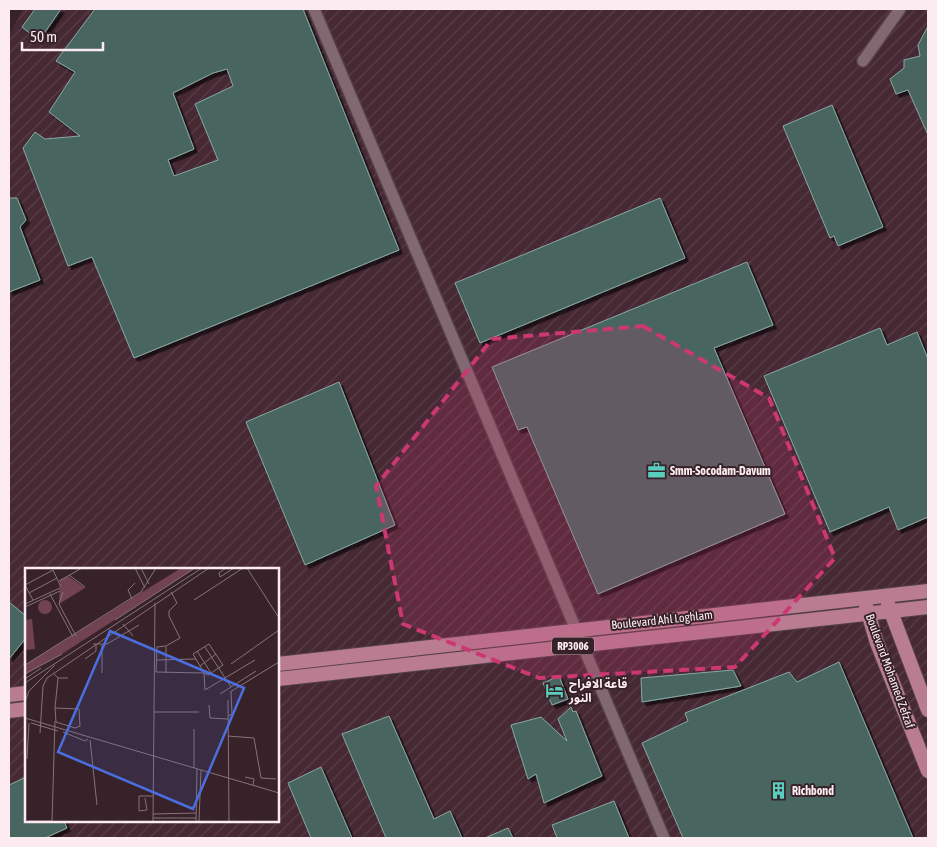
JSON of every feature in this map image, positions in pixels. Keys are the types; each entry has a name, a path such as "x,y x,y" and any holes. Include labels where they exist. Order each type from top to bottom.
{"main road":[{"name":"Boulevard Ahl Loghlam","path":"279,679 482,648 576,630 928,591"},
{"name":"Boulevard Mohamed Zefzaf","path":"886,596 928,710"},
{"name":"Boulevard Mohamed Zefzaf","path":"864,598 877,643 928,771"},
{"name":"Boulevard Ahl Loghlam","path":"279,664 482,648 583,645 928,607"},
{"path":"314,660 314,674"},
{"path":"9,695 25,693"},
{"path":"9,711 25,708"}],"street":[{"path":"314,9 495,442 664,838"},
{"path":"863,61 900,9"}],"highlighted area":[{"path":"643,326 769,398 835,558 735,667 539,678 403,624 376,486 492,339"}],"shaded area":[{"path":"23,9 928,9 928,838 9,838 9,35"}],"building":[{"path":"35,9 61,9 39,41 22,27"},
{"path":"95,9 303,9 399,250 134,358 92,257 68,266 23,148 35,132 45,139 80,136 49,112 75,72 56,61","holes":["227,69 233,86 195,104 218,160 174,176 168,160 194,149 173,93 213,73"]},
{"path":"928,26 928,135 908,90 896,94 890,79 904,68 904,60 920,56 918,45"},
{"path":"832,105 883,227 838,246 834,236 830,238 783,126"},
{"path":"9,198 17,198 26,220 20,227 40,280 9,292"},
{"path":"660,198 685,258 480,343 455,283"},
{"name":"Smm-Socodam-Davum","path":"747,262 773,325 714,348 785,514 598,594 527,427 518,430 492,367"},
{"path":"880,328 887,345 917,332 928,359 928,517 898,530 889,507 830,532 764,376"},
{"path":"339,382 395,525 305,565 246,422"},
{"path":"9,602 25,615 25,639 9,659"},
{"name":"Richbond","path":"839,662 913,838 683,838 642,743 688,721 685,713 789,672 797,682"},
{"path":"733,670 741,686 642,702 641,678"},
{"path":"559,676 568,699 552,705 543,683"},
{"path":"571,707 573,712 576,711 602,776 544,803 536,774 528,779 511,725 541,717 567,741 558,719"},
{"path":"389,716 434,819 450,811 462,838 386,838 342,734"},
{"path":"321,767 352,838 311,838 288,783"},
{"path":"25,777 25,822 64,822 67,828 45,838 9,838 9,785"},
{"path":"614,801 629,838 557,838 552,825"},
{"path":"508,828 513,838 485,838"}],"place":[{"name":"Smm-Socodam-Davum","path":"656,471"},
{"name":"قاعة الافراح النور","path":"555,691"},
{"name":"Richbond","path":"778,791"}]}
